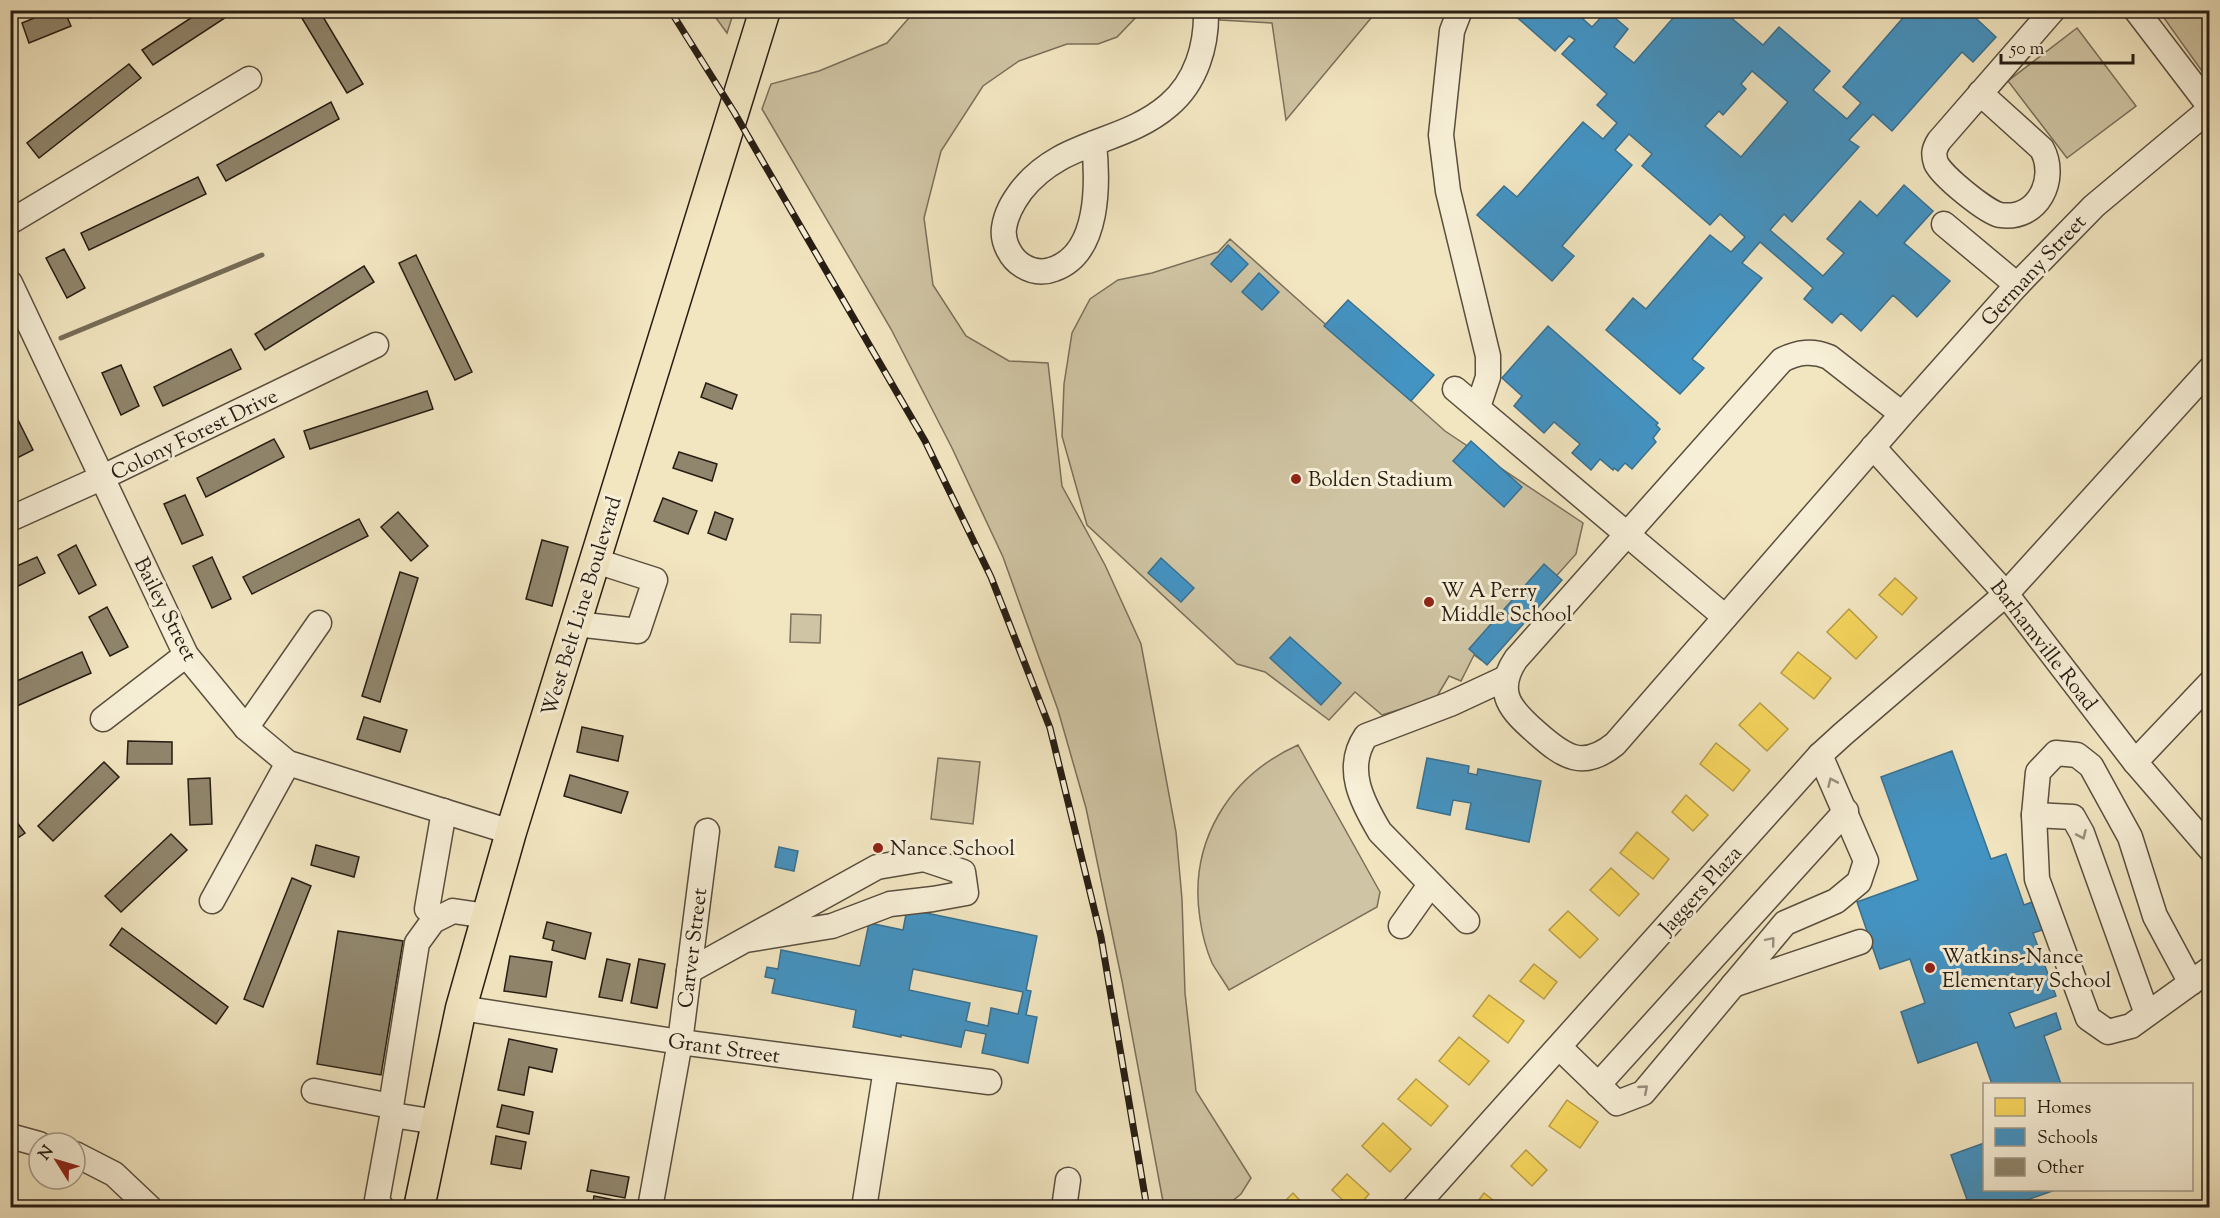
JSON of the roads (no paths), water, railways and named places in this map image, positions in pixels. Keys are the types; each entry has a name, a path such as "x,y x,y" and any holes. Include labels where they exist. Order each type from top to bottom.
{"main road":[{"name":"West Belt Line Boulevard","path":"419,1208 461,1008 511,832 765,10"}],"street":[{"path":"1094,143 1096,184 1092,217 1084,243 1076,254 1057,268 1046,272 1022,266 1009,251 1003,232 1008,211 1014,200 1050,163 1076,149 1143,123 1178,97 1188,86 1201,54 1206,10"},
{"path":"1460,10 1452,31 1442,135 1448,191 1488,356 1488,377 1478,407"},
{"path":"1980,93 2042,149 2048,160 2047,186 2039,200 2027,210 2000,215 1987,210 1941,171 1934,150 1939,141 1980,93 2053,10"},
{"path":"2136,10 2210,108"},
{"path":"10,222 249,79"},
{"name":"Germany Street","path":"1506,678 1509,704 1514,713 1558,751 1568,757 1580,759 1605,752 1615,744 2017,285 2094,206 2210,108"},
{"path":"1944,224 2017,285"},
{"name":"Bailey Street","path":"10,283 186,655 246,728 288,763 511,832"},
{"name":"Colony Forest Drive","path":"10,519 101,478 376,345"},
{"path":"1467,921 1380,832 1370,816 1356,780 1354,767 1356,755 1366,736 1450,704 1506,678 1516,659 1782,360 1792,355 1816,352 1829,357 1902,414"},
{"path":"2006,594 2210,369"},
{"path":"1455,389 1725,617"},
{"name":"Barhamville Road","path":"1873,447 2006,594 2135,762 2210,849"},
{"path":"576,624 638,631 655,580 596,561"},
{"name":"Jaggers Plaza","path":"1414,1208 1820,755 2006,594"},
{"path":"246,728 319,623"},
{"path":"103,719 186,655"},
{"path":"2135,762 2210,683"},
{"path":"2056,753 2077,754 2091,766 2130,837 2155,916 2200,976 2131,1026 2108,1032 2088,1018 2037,879 2034,815 2038,772 2056,753"},
{"path":"1559,1047 1617,1103 1643,1093 1785,923 1836,901 1859,882 1866,861 1820,755"},
{"path":"212,901 288,763"},
{"path":"427,909 444,811"},
{"path":"1598,1085 1846,811"},
{"path":"2034,815 2073,817 2082,833 2147,1014"},
{"name":"Carver Street","path":"650,1208 680,1042 706,831"},
{"path":"689,971 877,867 924,859 963,872 966,893 890,904 832,926 746,940"},
{"path":"1401,926 1430,885"},
{"path":"382,1208 377,1200 417,943 433,921 453,911 487,916"},
{"path":"1733,985 1860,942"},
{"name":"Grant Street","path":"461,1008 680,1042 989,1083"},
{"path":"864,1208 886,1069"},
{"path":"314,1091 392,1109 399,1116 437,1122"},
{"path":"10,1136 27,1141"},
{"path":"87,1160 114,1173 150,1208"},
{"path":"1064,1208 1068,1180"}],"waterway":[{"path":"61,338 262,255"}],"railway":[{"path":"670,10 734,112 925,441 991,577 1050,728 1101,937 1147,1208"}],"place":[{"name":"Bolden Stadium","path":"1296,479"},
{"name":"W A Perry Middle School","path":"1429,602"},
{"name":"Nance School","path":"878,848"},
{"name":"Watkins-Nance Elementary School","path":"1930,968"}]}
